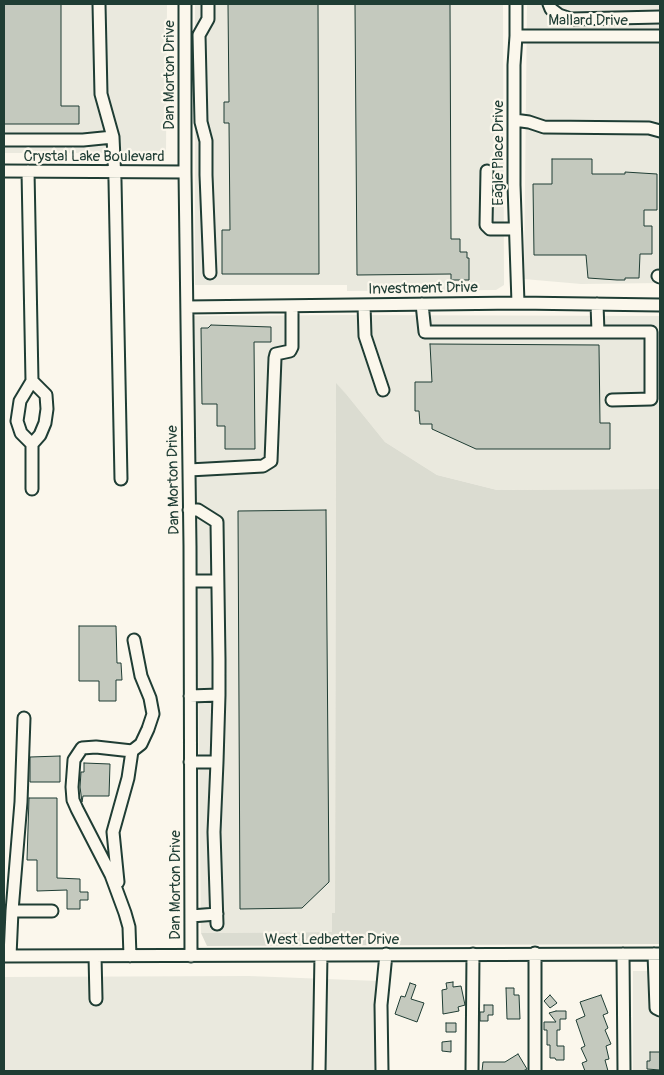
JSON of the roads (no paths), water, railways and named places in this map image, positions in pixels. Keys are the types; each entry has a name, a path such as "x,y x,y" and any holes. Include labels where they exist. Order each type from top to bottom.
{"street":[{"path":"99,4 100,94 113,137 115,172 121,479"},
{"name":"Eagle Place Drive","path":"516,4 514,185 518,303"},
{"path":"549,4 559,15 571,19 660,17"},
{"path":"185,5 208,5 208,19 199,35 200,103 201,122 206,141 210,273"},
{"name":"Dan Morton Drive","path":"185,5 191,956"},
{"path":"185,35 199,35"},
{"name":"Mallard Drive","path":"516,36 660,36"},
{"path":"185,103 200,103"},
{"path":"514,120 544,127 649,128 660,132"},
{"path":"4,140 83,140 113,137"},
{"name":"Crystal Lake Boulevard","path":"4,171 185,172"},
{"path":"488,171 486,225 490,229 515,229"},
{"path":"28,172 32,381 20,401 17,421 21,433 32,444"},
{"name":"Investment Drive","path":"187,307 518,303 660,305"},
{"path":"422,304 425,332 651,332 651,399 612,400"},
{"path":"597,304 598,332"},
{"path":"364,305 365,336 383,390"},
{"path":"189,470 264,466 271,461 275,358 276,354 290,351 292,347 292,306"},
{"path":"32,381 46,395 47,409 45,423 40,435 32,444 32,489"},
{"path":"189,510 198,510 217,522 219,694 214,832 217,919 191,916"},
{"path":"190,581 217,582"},
{"path":"124,910 117,874 113,832 128,778 132,751 141,744 153,714 150,698 140,676 134,640"},
{"path":"190,696 219,694"},
{"path":"7,956 21,802 24,718"},
{"path":"130,956 129,927 124,910 111,875 76,809 72,787 74,760 82,748 96,747 132,751"},
{"path":"190,762 217,762"},
{"path":"12,911 52,910"},
{"path":"535,953 535,1071"},
{"path":"382,1071 381,1005 386,954"},
{"path":"472,1071 473,954"},
{"path":"623,954 624,1071"},
{"path":"657,954 656,1008 660,1010"},
{"name":"West Ledbetter Drive","path":"7,956 657,954"},
{"path":"319,1071 321,955"},
{"path":"95,956 96,999"}]}
